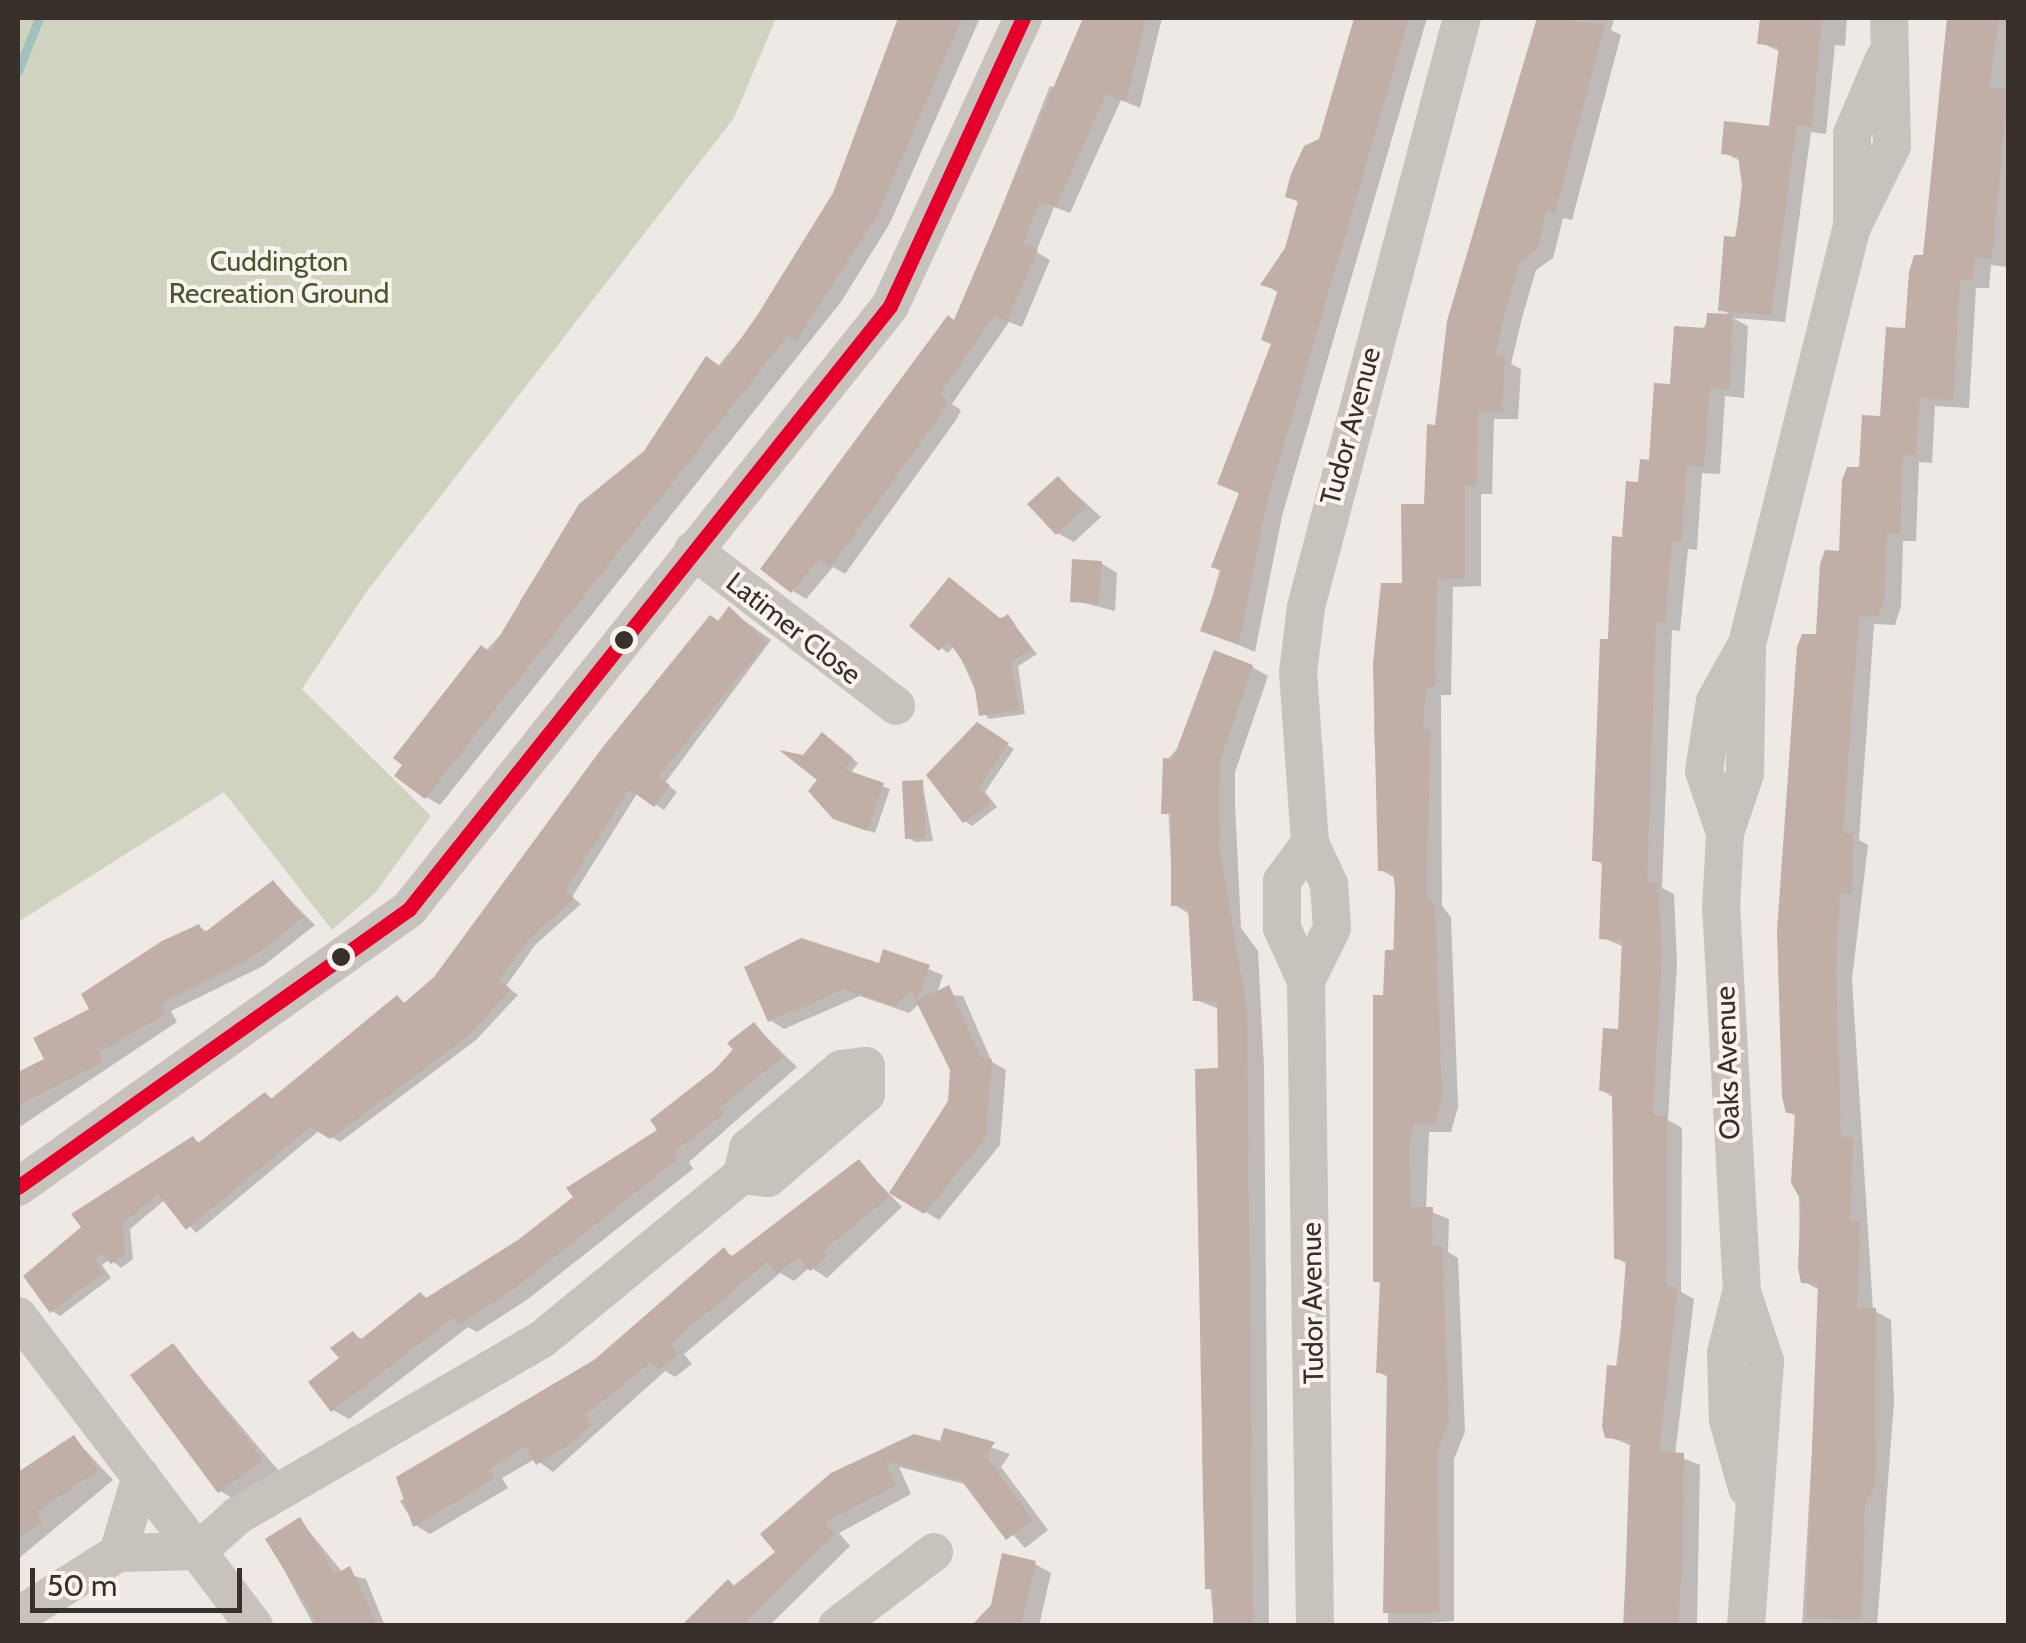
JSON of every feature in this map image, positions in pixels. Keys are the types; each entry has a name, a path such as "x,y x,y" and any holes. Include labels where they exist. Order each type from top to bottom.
{"street":[{"path":"18,1187 409,910 890,306 1023,18"},
{"name":"Tudor Avenue","path":"1315,1626 1306,981 1282,928 1282,881 1310,844 1298,673 1306,607 1462,18"},
{"name":"Oaks Avenue","path":"1746,1626 1749,1496 1728,1420 1726,1353 1742,1292 1725,833 1704,771 1715,701 1747,644 1852,226 1892,146 1884,59 1889,18"},
{"name":"Latimer Close","path":"693,550 896,706"},
{"path":"18,1616 118,1553 198,1551 236,1516 541,1340 742,1175"},
{"path":"18,1316 254,1626"},
{"path":"118,1553 141,1476"},
{"path":"837,1626 934,1552"}],"green space":[{"name":"Cuddington Recreation Ground","path":"18,18 776,18 734,118 367,591 302,689 431,816 375,893 332,930 224,792 18,922"}],"building":[{"path":"898,18 962,18 877,216 796,341 788,335 425,799 394,776 402,765 393,758 481,645 490,652 579,504 644,451 706,356 721,367 758,314 833,193"},
{"path":"1083,18 1146,18 1126,102 1106,94 1056,207 1040,201 1023,244 1038,250 1007,321 994,316 940,394 948,400 942,413 830,568 819,559 791,593 760,569 948,315 954,320"},
{"path":"1354,18 1409,18 1266,506 1239,645 1200,631 1222,571 1211,567 1239,493 1217,484 1271,344 1261,340 1278,290 1260,285 1285,248 1298,201 1285,197 1291,174 1304,146 1319,139"},
{"path":"1537,18 1605,24 1555,213 1547,211 1537,249 1520,261 1506,308 1495,356 1505,357 1502,411 1478,411 1477,486 1465,486 1465,578 1437,579 1435,687 1426,687 1423,729 1431,730 1426,894 1435,906 1442,1097 1435,1124 1413,1124 1409,1143 1410,1207 1433,1207 1432,1246 1442,1246 1449,1422 1438,1449 1439,1613 1383,1613 1387,1374 1376,1373 1380,1282 1373,1282 1373,995 1383,995 1385,950 1394,950 1395,889 1393,871 1378,871 1373,664 1381,583 1402,583 1401,504 1424,504 1427,424 1435,425 1447,321"},
{"path":"1760,18 1822,18 1812,127 1797,125 1771,315 1718,311 1724,236 1736,237 1742,185 1738,156 1721,154 1724,121 1769,126 1779,46 1757,44"},
{"path":"1947,18 1999,18 1989,88 2008,89 1992,259 1975,257 1973,280 1960,280 1953,400 1920,398 1916,455 1903,455 1900,533 1887,533 1885,596 1878,617 1859,616 1843,833 1853,833 1852,894 1840,893 1836,969 1841,1137 1853,1138 1850,1221 1860,1221 1857,1307 1876,1308 1875,1486 1865,1504 1862,1620 1806,1618 1818,1284 1801,1283 1798,1267 1801,1200 1791,1183 1795,1113 1786,1113 1782,1097 1777,931 1797,647 1802,634 1816,634 1820,564 1825,550 1839,551 1842,480 1847,467 1859,467 1862,415 1880,416 1886,327 1905,328 1909,272 1914,255 1923,255"},
{"path":"1707,313 1733,314 1729,390 1710,388 1704,467 1687,465 1681,542 1672,542 1665,623 1656,622 1647,882 1658,882 1662,952 1653,1115 1667,1116 1666,1286 1678,1287 1659,1451 1684,1453 1682,1567 1678,1626 1624,1626 1630,1440 1605,1438 1602,1426 1607,1365 1618,1366 1626,1260 1614,1259 1612,1092 1599,1091 1603,1028 1618,1029 1622,940 1599,939 1602,862 1592,861 1600,639 1608,639 1612,536 1622,537 1626,481 1638,482 1640,459 1649,460 1654,383 1670,384 1674,326 1706,328"},
{"path":"1058,476 1086,506 1056,535 1027,504"},
{"path":"1072,559 1102,561 1099,604 1070,602"},
{"path":"949,577 1001,619 1008,614 1031,649 1011,662 1019,710 979,716 973,677 948,640 939,651 909,626"},
{"path":"729,606 766,643 658,777 670,785 654,807 629,789 565,891 574,898 527,941 499,980 511,989 468,1036 330,1139 310,1127 186,1230 158,1194 122,1224 125,1254 111,1264 102,1254 95,1260 104,1272 50,1313 23,1276 81,1227 71,1214 193,1136 198,1143 265,1092 271,1099 397,995 404,1003 434,977 602,748 710,615 718,621"},
{"path":"1214,650 1253,665 1220,762 1219,845 1247,1010 1253,1626 1213,1626 1214,1589 1205,1589 1195,1069 1218,1068 1217,1001 1193,1001 1188,906 1171,906 1171,814 1161,814 1163,758 1173,759"},
{"path":"977,722 1009,743 979,787 991,803 963,823 926,775"},
{"path":"822,732 853,758 844,769 884,783 867,831 833,819 808,791 817,780 779,750 803,755"},
{"path":"923,780 926,838 905,839 902,781"},
{"path":"273,880 304,917 250,959 160,1004 166,1014 99,1052 103,1061 18,1106 18,1072 44,1059 33,1038 89,1009 81,994 162,941 199,924 204,933"},
{"path":"801,938 879,963 883,949 930,965 917,1001 949,985 981,1058 992,1059 986,1137 924,1214 889,1193 948,1101 950,1070 911,991 894,1006 844,989 768,1022 744,967"},
{"path":"754,1022 782,1057 719,1108 724,1114 674,1152 678,1159 511,1291 459,1324 454,1317 331,1412 308,1382 339,1358 330,1348 353,1331 360,1340 420,1292 426,1298 518,1240 573,1197 566,1188 657,1130 650,1120 714,1070 734,1051 727,1043"},
{"path":"859,1159 889,1197 823,1251 828,1256 810,1271 798,1256 777,1274 767,1262 670,1344 678,1354 658,1370 651,1362 586,1415 591,1424 566,1447 536,1465 526,1447 489,1469 494,1479 413,1527 396,1477 594,1360 724,1247 731,1257"},
{"path":"173,1343 263,1460 218,1493 130,1375"},
{"path":"944,1428 995,1442 986,1456 1033,1520 1006,1540 961,1480 885,1461 896,1485 825,1523 835,1535 741,1626 681,1626 728,1579 734,1586 775,1552 760,1534 831,1473 914,1434 940,1441"},
{"path":"74,1435 98,1470 37,1512 43,1522 18,1538 18,1472"},
{"path":"300,1517 335,1574 350,1566 378,1626 319,1626 265,1539"},
{"path":"1002,1553 1036,1561 1021,1626 971,1626 991,1605"}],"waterway":[{"path":"18,71 39,18"}],"transit line":[{"path":"18,1187 409,909 890,306 1023,18"}]}
